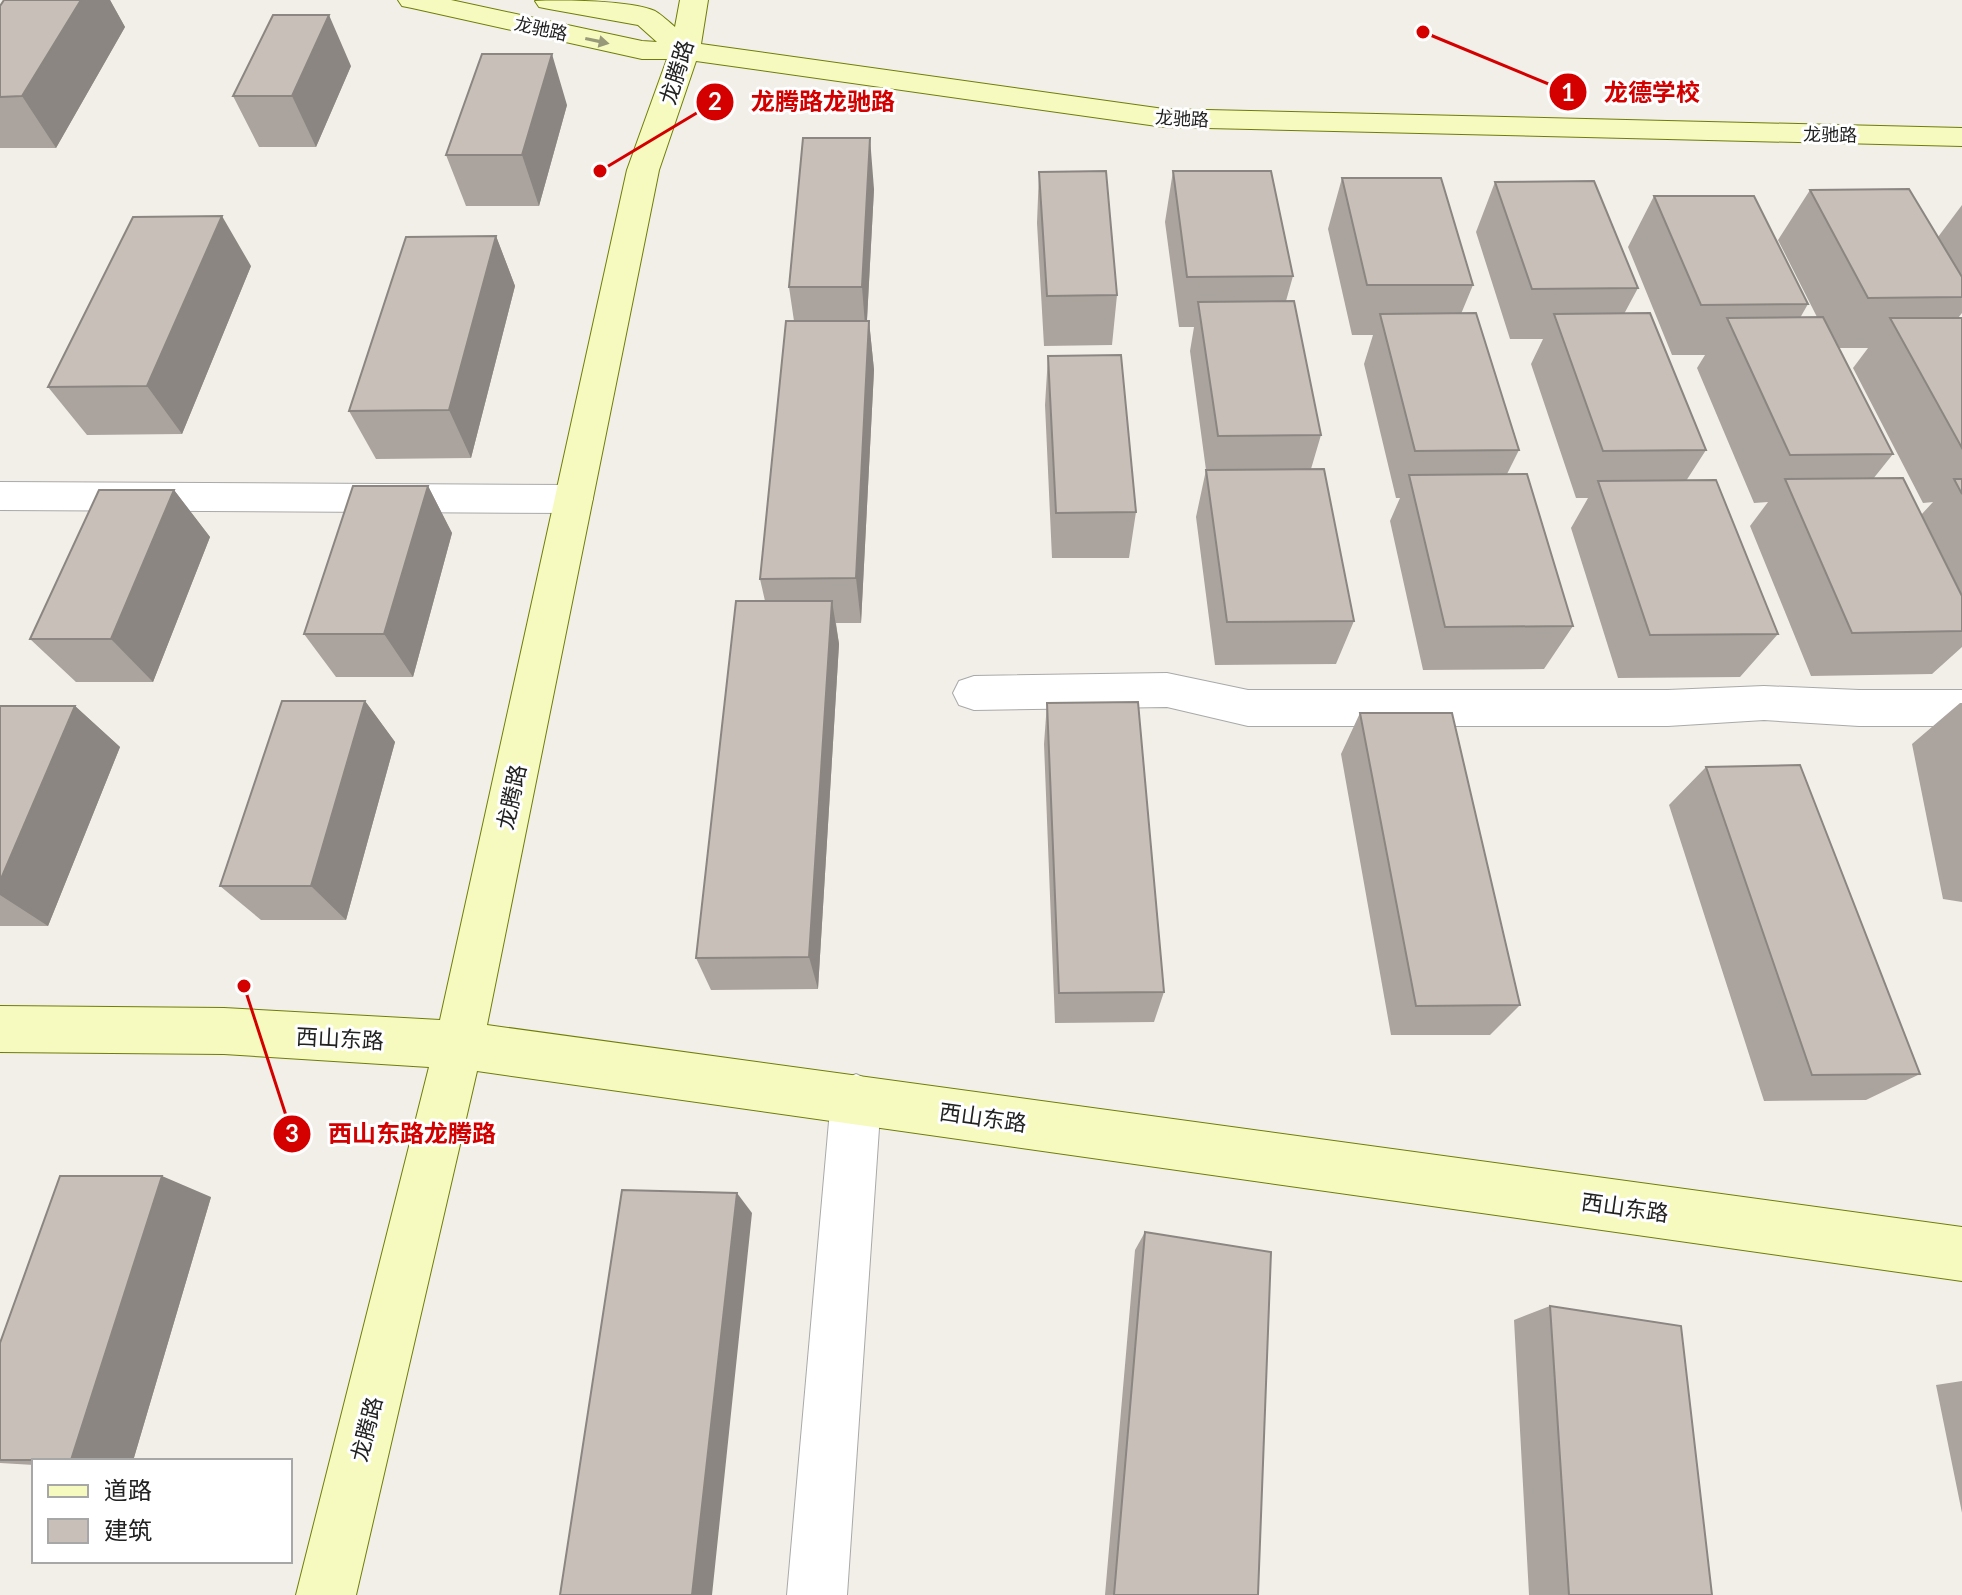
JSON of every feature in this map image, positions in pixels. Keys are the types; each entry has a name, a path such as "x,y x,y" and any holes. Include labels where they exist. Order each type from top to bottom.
{"street":[{"name":"龙驰路","path":"412,0 642,50 685,51 1164,118 1962,137"},
{"path":"546,0 647,18 685,51"},
{"name":"龙腾路","path":"326,1595 459,1045 643,170 685,51 694,0"},
{"path":"0,496 574,499"},
{"path":"974,693 1167,690 1248,708 1668,708 1764,703 1859,708 1962,708"},
{"name":"西山东路","path":"0,1029 224,1031 459,1045 1962,1254"},
{"path":"817,1595 856,1099"}],"building":[{"path":"4,0 81,0 22,96 0,97 0,6"},
{"path":"273,15 329,15 292,96 233,96"},
{"path":"482,54 552,54 522,155 446,155"},
{"path":"803,138 870,138 862,287 789,287"},
{"path":"1106,171 1117,295 1047,296 1039,172"},
{"path":"1173,171 1271,171 1293,276 1187,277"},
{"path":"1342,178 1441,178 1473,285 1367,285"},
{"path":"1594,181 1638,288 1532,289 1495,182"},
{"path":"1909,189 1962,277 1962,297 1868,298 1810,190"},
{"path":"1654,196 1754,196 1808,304 1701,305"},
{"path":"222,216 147,386 48,387 133,217"},
{"path":"496,236 449,410 349,411 406,237"},
{"path":"1294,301 1321,435 1218,436 1198,302"},
{"path":"1476,313 1519,450 1415,451 1380,314"},
{"path":"1650,313 1706,450 1603,451 1554,314"},
{"path":"1823,317 1893,454 1790,455 1727,318"},
{"path":"1890,318 1962,318 1962,448"},
{"path":"786,321 869,321 856,578 760,579"},
{"path":"1121,355 1136,512 1056,513 1048,356"},
{"path":"1324,469 1354,621 1227,622 1206,470"},
{"path":"1527,474 1573,626 1445,627 1409,475"},
{"path":"1903,478 1962,596 1962,631 1852,633 1785,479"},
{"path":"1954,479 1962,479 1962,494"},
{"path":"1716,480 1778,634 1650,635 1598,481"},
{"path":"353,486 428,486 384,634 304,634"},
{"path":"99,490 174,490 111,639 30,639"},
{"path":"736,601 832,601 809,957 696,958"},
{"path":"282,701 365,701 311,886 220,886"},
{"path":"1138,702 1164,992 1059,993 1047,703"},
{"path":"0,706 75,706 0,881"},
{"path":"1360,713 1452,713 1520,1005 1416,1006"},
{"path":"1800,765 1920,1074 1812,1075 1706,767"},
{"path":"60,1176 162,1176 71,1459 0,1460 0,1343"},
{"path":"622,1190 737,1193 692,1595 560,1595"},
{"path":"1145,1232 1271,1252 1258,1595 1114,1595"},
{"path":"1550,1306 1681,1326 1712,1595 1569,1595"}],"place":[{"name":"龙德学校","path":"1423,32"},
{"name":"龙腾路龙驰路","path":"600,171"},
{"name":"西山东路龙腾路","path":"244,986"}]}
